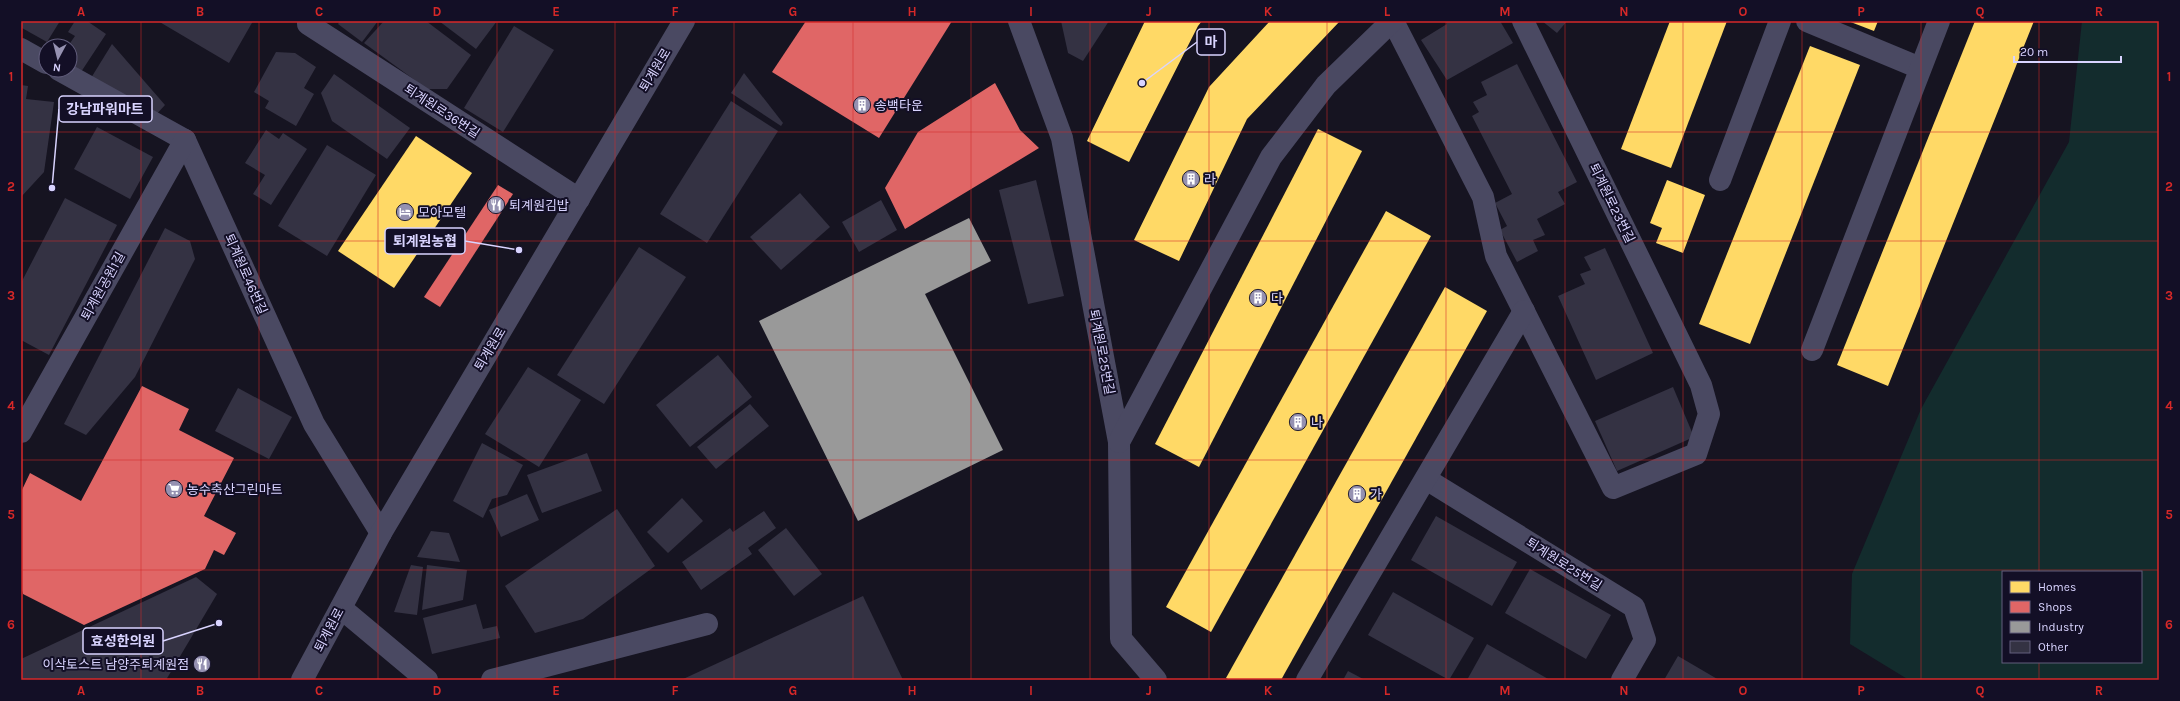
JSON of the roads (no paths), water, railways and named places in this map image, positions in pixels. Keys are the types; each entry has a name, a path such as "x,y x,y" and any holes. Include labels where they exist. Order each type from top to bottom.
{"street":[{"name":"퇴계원로36번길","path":"308,21 308,24 579,199"},
{"name":"퇴계원로","path":"302,680 381,533 684,21"},
{"name":"퇴계원로25번길","path":"1019,21 1062,138 1119,442 1121,639 1156,680"},
{"path":"1119,442 1271,157 1326,85 1393,21 1483,197 1496,256 1524,311 1307,680"},
{"name":"퇴계원로23번길","path":"1523,21 1701,385 1709,414 1696,454 1613,488 1524,311"},
{"path":"1720,180 1780,21"},
{"path":"1807,21 1920,68"},
{"path":"1812,350 1939,21"},
{"path":"21,49 38,59"},
{"path":"73,78 185,140"},
{"name":"퇴계원공원1길","path":"21,432 185,140"},
{"name":"퇴계원로46번길","path":"185,140 314,424 381,533"},
{"name":"퇴계원로25번길","path":"1426,479 1634,607 1645,640 1622,680"},
{"path":"341,608 427,680"},
{"path":"492,680 707,624"}],"place":[{"name":"마","path":"1142,83"},
{"name":"송백타운","path":"862,105"},
{"name":"라","path":"1191,179"},
{"name":"강남파워마트","path":"52,188"},
{"name":"퇴계원김밥","path":"496,205"},
{"name":"모아모텔","path":"405,212"},
{"name":"퇴계원농협","path":"519,250"},
{"name":"다","path":"1258,298"},
{"name":"나","path":"1298,422"},
{"name":"농수축산그린마트","path":"174,489"},
{"name":"가","path":"1357,494"},
{"name":"효성한의원","path":"219,623"},
{"name":"이삭토스트 남양주퇴계원점","path":"202,664"}]}
